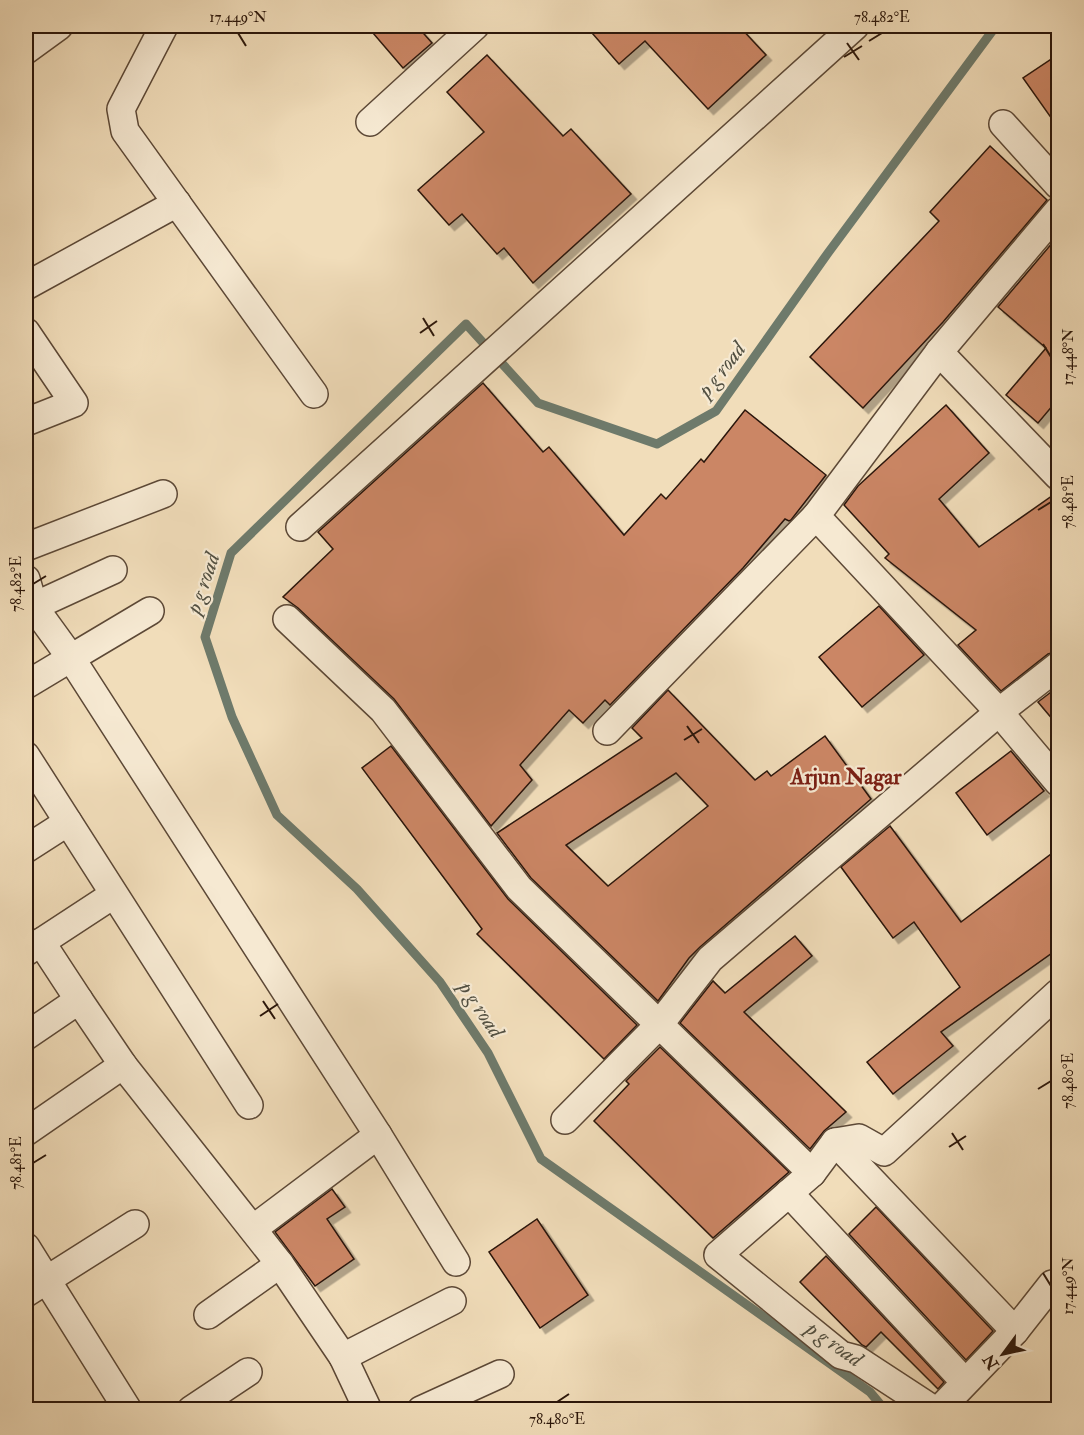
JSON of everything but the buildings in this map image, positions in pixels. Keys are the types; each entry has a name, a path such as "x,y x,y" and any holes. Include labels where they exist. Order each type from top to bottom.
{"street":[{"path":"164,26 121,109 125,131 314,394"},
{"path":"370,122 475,26"},
{"path":"300,527 855,26"},
{"path":"1003,124 1059,185"},
{"path":"26,286 177,203"},
{"path":"607,731 816,516 939,352 1059,212"},
{"path":"26,332 74,403 26,422"},
{"path":"939,352 1059,476"},
{"path":"26,547 163,494"},
{"path":"816,516 999,712 1059,782"},
{"path":"30,608 113,570"},
{"path":"26,579 30,608 70,658 378,1135 456,1262"},
{"path":"26,685 150,611"},
{"path":"287,619 383,710 519,888 812,1173"},
{"path":"565,1120 659,1025 710,959 999,712 1059,666"},
{"path":"26,756 249,1105"},
{"path":"26,849 68,822"},
{"path":"113,894 33,947 80,1000 123,1065 280,1264 343,1357 368,1410"},
{"path":"1059,993 884,1152 859,1138 835,1142 812,1173 718,1255 841,1355 856,1359 937,1410 1015,1331 1052,1284 1059,1283"},
{"path":"26,1036 80,1000"},
{"path":"26,1132 123,1065"},
{"path":"253,1229 378,1135"},
{"path":"835,1142 1015,1331"},
{"path":"789,1193 964,1381"},
{"path":"36,1286 135,1224"},
{"path":"26,1247 36,1286 128,1410"},
{"path":"207,1315 280,1264"},
{"path":"343,1357 453,1301"},
{"path":"191,1410 248,1372"},
{"path":"421,1410 500,1374"}],"waterway":[{"name":"p g road","path":"885,1410 870,1392 541,1159 488,1053 440,982 357,889 277,815 232,717 205,637 231,553 466,324 538,403 657,444 716,411 828,253 996,26"}],"district":[{"name":"Arjun Nagar","path":"846,776"}]}
